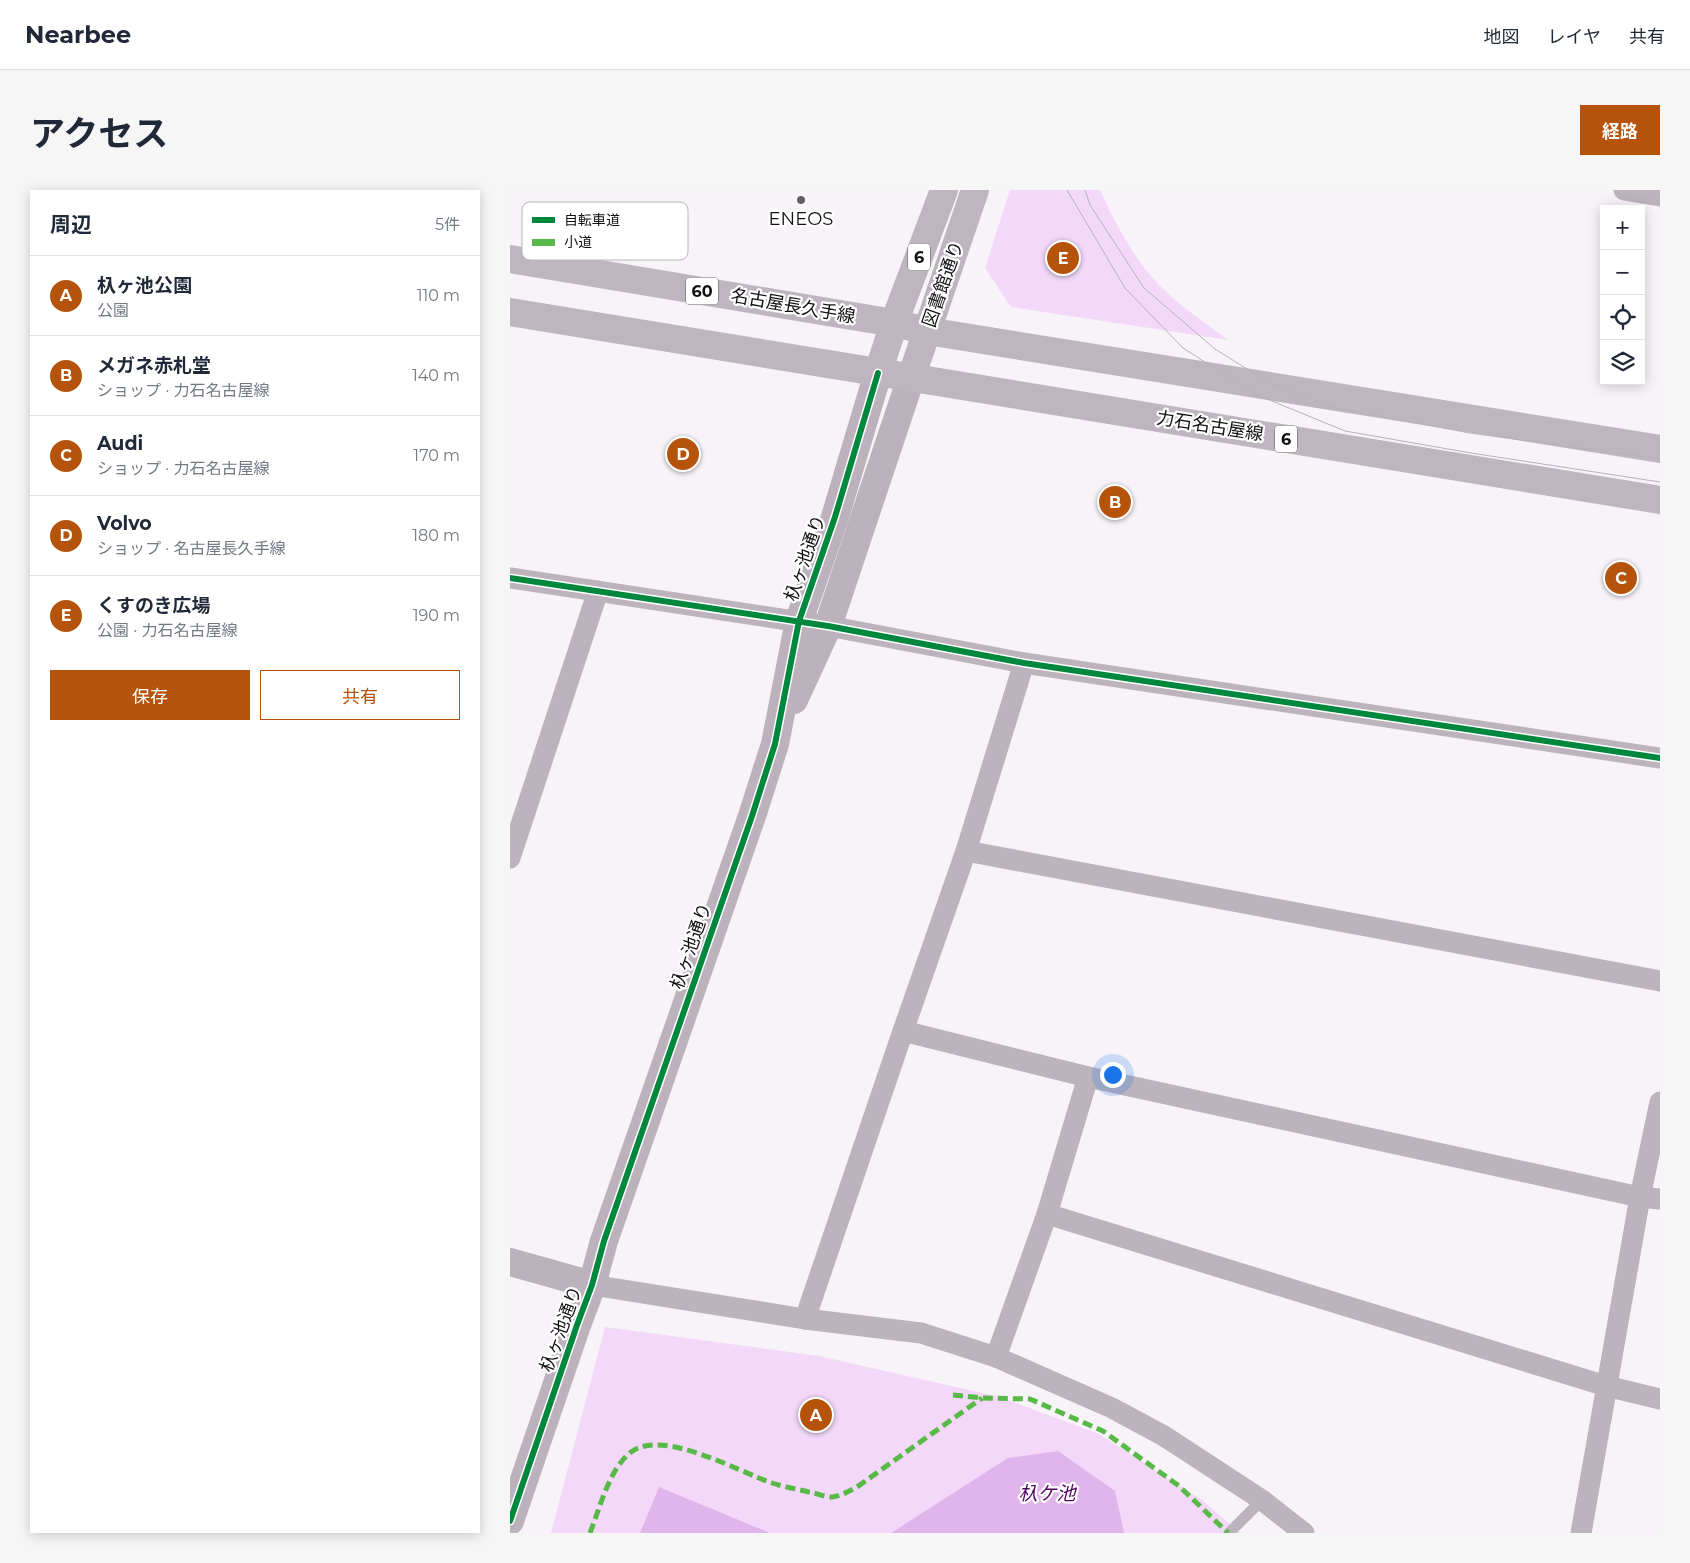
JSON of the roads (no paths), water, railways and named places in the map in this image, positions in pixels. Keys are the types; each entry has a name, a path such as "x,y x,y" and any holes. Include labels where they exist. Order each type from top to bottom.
{"main road":[{"name":"図書館通り","path":"878,373 894,324 944,190"},
{"name":"図書館通り","path":"911,378 975,190"},
{"name":"名古屋長久手線","path":"510,259 928,331"},
{"path":"510,312 878,373"},
{"path":"928,331 1660,448"},
{"name":"力石名古屋線","path":"878,373 1660,500"}],"street":[{"path":"1624,190 1660,196"},
{"name":"杁ヶ池通り","path":"510,1522 592,1285 604,1241 752,816 774,744 799,621 835,517 878,373"},
{"name":"杁ヶ池通り","path":"774,744 828,626 911,378"},
{"path":"510,578 799,621 1024,663 1660,758"},
{"path":"510,858 516,818 598,592"},
{"path":"805,1319 966,851 1024,663"},
{"path":"966,851 1660,981"},
{"path":"903,1031 1088,1077 1650,1198"},
{"path":"996,1357 1047,1214 1088,1077"},
{"path":"1581,1533 1606,1386 1650,1198 1660,1102"},
{"path":"1047,1214 1606,1386 1660,1399"},
{"path":"510,1262 592,1285 805,1319 921,1333 996,1357 1121,1412 1164,1436 1262,1500 1304,1533"}],"lane":[{"path":"1230,1533 1262,1500"}],"water":[{"name":"杁ケ池","path":"1058,1451 1115,1491 1124,1533 891,1533 1008,1458"},
{"path":"659,1487 770,1533 640,1533"}],"tram line":[{"path":"1067,190 1125,288 1183,348 1255,394 1345,431 1471,453 1660,482"},
{"path":"1085,190 1090,205 1144,288 1215,349 1271,384 1336,408 1470,433 1660,459"}],"place":[{"name":"ENEOS","path":"801,200"},
{"name":"くすのき広場","path":"1063,258"},
{"name":"Volvo","path":"683,454"},
{"name":"メガネ赤札堂","path":"1115,502"},
{"name":"Audi","path":"1621,578"},
{"name":"杁ヶ池公園","path":"816,1415"}]}
